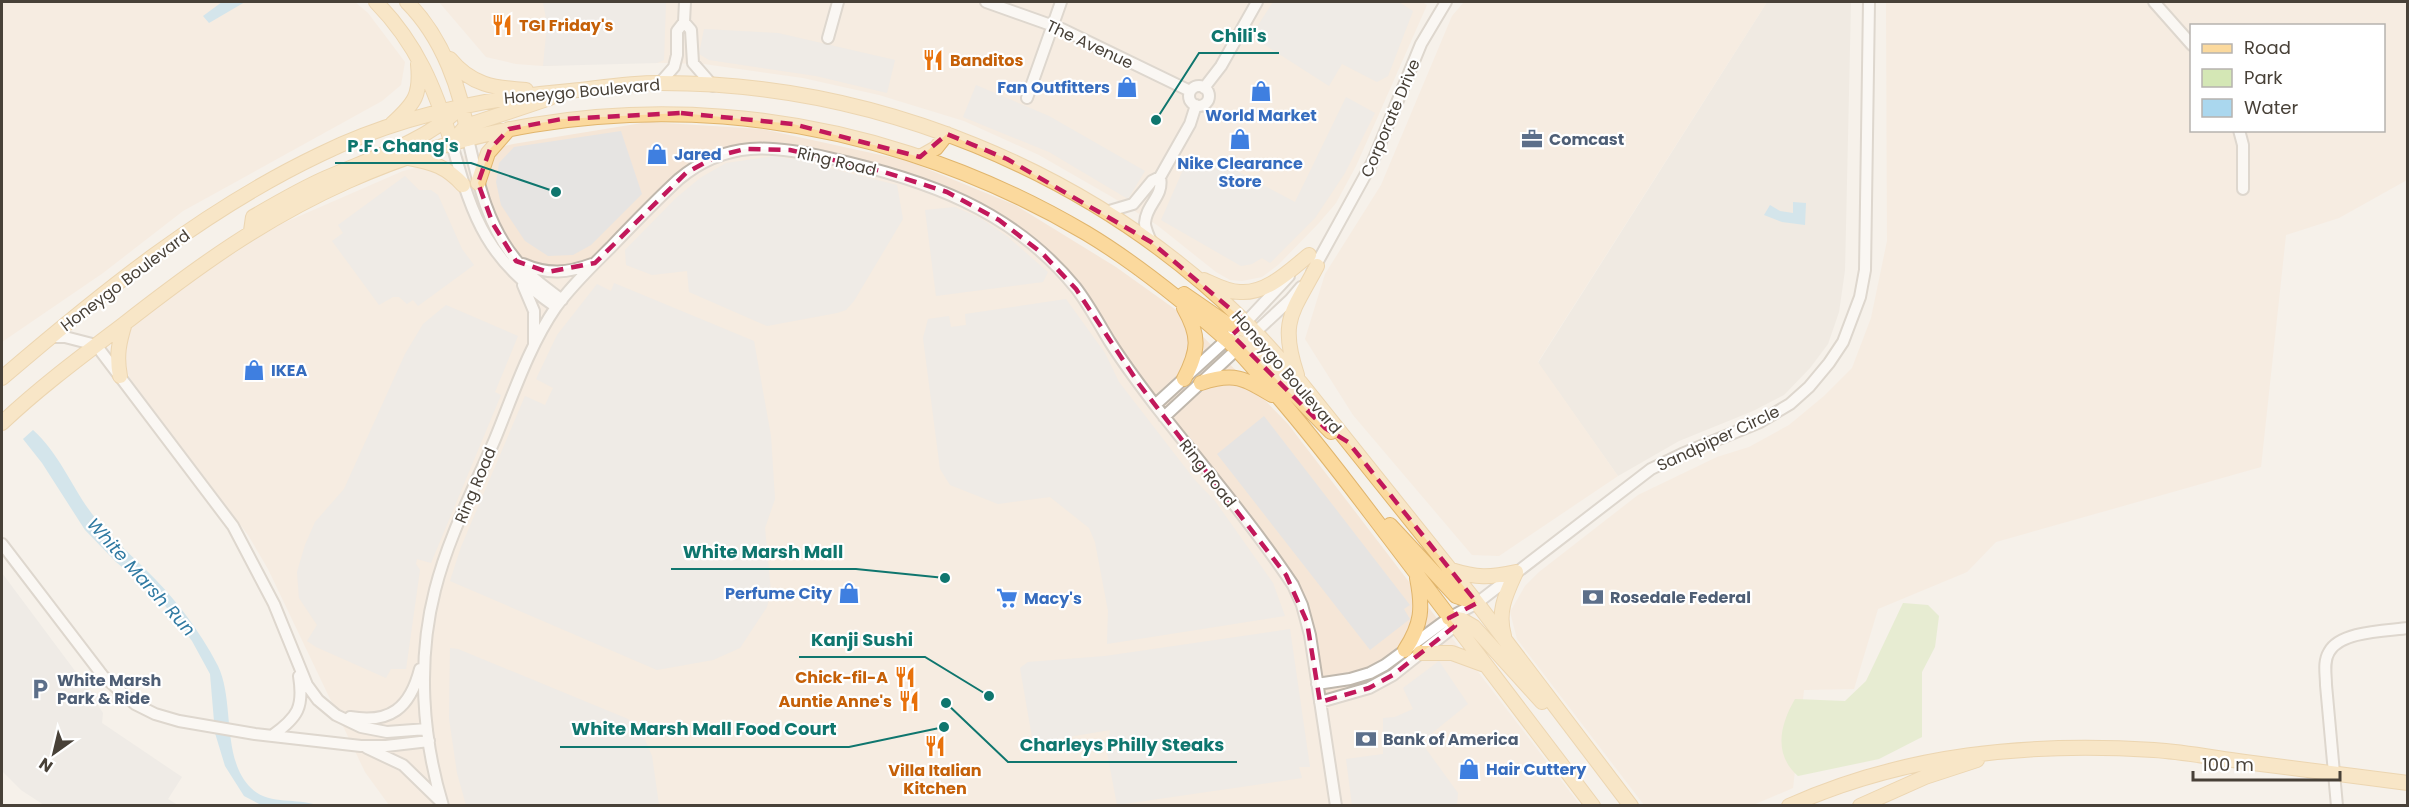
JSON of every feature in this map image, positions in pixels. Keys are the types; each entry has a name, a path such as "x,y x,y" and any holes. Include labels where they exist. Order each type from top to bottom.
{"main road":[{"path":"376,2 410,41 433,84 452,144"},
{"path":"407,2 423,20 451,70 467,132 572,91"},
{"path":"437,42 460,71 479,82 552,92"},
{"path":"386,129 405,111 419,91 417,56"},
{"name":"Honeygo Boulevard","path":"4,376 186,233 249,192 322,153 386,129 444,117 461,106 552,92 660,83 774,91 862,108 947,134 1012,161 1106,212 1151,242 1192,275 1300,382 1477,603 1631,806"},
{"name":"Honeygo Boulevard","path":"2,423 96,345 200,265 251,231 294,207 347,181 407,157 452,144 467,132 509,129 562,119 624,114 725,116 822,129 920,157 1027,200 1090,235 1180,301 1227,340"},
{"path":"251,231 253,217 289,197 400,147 444,117"},
{"path":"478,183 488,153 509,129"},
{"path":"920,157 936,148 947,134"},
{"path":"407,157 445,168 463,184"},
{"path":"1120,256 1173,286 1226,323 1248,328"},
{"path":"1192,275 1241,292 1271,284 1313,261"},
{"path":"1300,382 1291,356 1287,327 1313,261"},
{"path":"1180,301 1192,322 1197,342 1192,364 1184,379"},
{"path":"120,376 117,360 118,349 125,323"},
{"path":"1227,340 1254,353 1325,428 1348,442"},
{"name":"Honeygo Boulevard","path":"1240,347 1455,621 1486,666 1593,806"},
{"path":"1202,383 1226,376 1245,380 1282,400"},
{"path":"1328,457 1456,596 1477,603"},
{"path":"1451,570 1490,578 1516,572"},
{"path":"1506,643 1500,614 1503,599 1516,572"},
{"path":"1405,650 1420,619 1420,594 1416,573"},
{"path":"1455,621 1474,627 1540,700 1569,725"},
{"path":"1420,653 1452,653 1486,666"},
{"path":"1789,806 1832,788 1877,774 1947,757 1986,752 2091,747 2157,750 2408,783"},
{"path":"1860,806 1958,765 2038,750"}],"street":[{"path":"660,83 674,67 677,55 677,31 684,22 685,2"},
{"path":"828,38 838,2"},
{"name":"The Avenue","path":"986,2 1053,25 1190,91"},
{"path":"1027,98 1061,2"},
{"path":"1204,88 1221,66 1257,2"},
{"name":"Sandpiper Circle","path":"1455,621 1651,469 1760,422 1790,404 1809,387 1829,363 1843,342 1860,297 1865,270 1869,2"},
{"path":"2154,2 2190,43"},
{"name":"Corporate Drive","path":"1155,405 1227,340 1290,300 1332,234 1373,161 1421,44 1442,3"},
{"path":"684,22 691,30 693,63 713,86"},
{"path":"1195,87 1204,88 1209,96 1207,102 1196,105 1190,100 1190,91 1195,87"},
{"path":"1106,212 1133,204 1152,181 1160,177 1190,124 1196,105"},
{"path":"467,132 478,183 493,224 516,261 559,304"},
{"path":"2240,132 2243,145 2243,189"},
{"path":"452,144 463,184 483,233 503,262 520,279 559,304"},
{"name":"Ring Road","path":"442,804 427,729 425,651 435,589 448,551 534,347 559,304 595,263 679,179 695,167 717,156 744,149 774,148 850,163 932,186 954,195 989,213 1021,236 1056,267 1076,289 1122,360 1293,585 1307,622 1336,806"},
{"path":"1151,242 1145,225 1148,212 1162,187 1160,177"},
{"path":"516,261 548,272 576,270 595,263"},
{"name":"Corporate Drive","path":"1248,328 1313,261"},
{"path":"520,279 534,311 534,347"},
{"path":"1164,417 1240,347 1248,328"},
{"path":"51,337 65,337 96,345 233,526 274,604 298,665 312,692 336,715 361,727 399,732 427,729"},
{"path":"2,544 113,686 135,704 155,714 255,734 361,746 386,746 429,741"},
{"path":"1317,684 1350,679 1370,673 1455,621"},
{"path":"1320,702 1369,688 1393,675 1455,621"},
{"path":"2337,806 2325,666 2328,653 2332,647 2349,637 2408,628"},
{"path":"336,715 375,719 392,714 401,707 412,692 425,651"},
{"path":"273,735 297,713 302,691 298,665"},
{"path":"361,746 403,765 442,804"}],"highlighted area":[{"path":"681,113 793,124 920,157 947,134 1007,159 1151,242 1246,322 1232,335 1325,428 1348,442 1477,603 1449,618 1455,626 1393,675 1369,688 1320,702 1307,622 1286,575 1139,384 1076,289 1043,254 999,220 947,192 881,171 790,150 745,149 717,156 686,173 595,263 548,272 516,261 493,224 478,183 490,149 509,129 562,119"}],"shaded area":[{"path":"2,2 355,2 368,13 405,62 401,85 382,101 183,211 103,273 2,342"},
{"path":"439,2 1422,2 1427,5 1356,166 1336,203 1278,265 1262,277 1242,281 1230,280 1216,272 1157,225 1112,197 1039,155 964,121 879,95 803,78 704,64 632,62 543,66 516,64 486,57"},
{"path":"543,2 666,2 664,60 657,63 543,66 547,24"},
{"path":"1273,2 1399,2 1413,11 1388,76 1377,82 1342,64 1329,86 1251,36"},
{"path":"1464,2 1767,2 1538,362 1618,476 1499,556 1472,555 1353,415 1305,339 1325,274 1381,185 1452,16"},
{"path":"1767,2 1851,2 1845,270 1839,312 1828,344 1810,368 1784,395 1753,411 1679,441 1618,476 1538,363"},
{"path":"1886,2 2407,2 2407,180 2339,218 2286,235 2261,467 1996,542 1967,572 1878,609 1854,689 1804,690 1793,788 1753,805 1644,805 1517,639 1510,612 1525,586 1539,572 1638,495 1717,457 1749,447 1789,425 1824,396 1852,368 1871,318 1887,241"},
{"path":"704,29 778,33 895,60 887,93 816,76 709,60 699,54"},
{"path":"976,85 1049,116 1145,171 1128,199 1049,152 963,117"},
{"path":"1346,97 1375,113 1345,173 1315,218 1270,263 1262,258 1252,264 1241,266 1161,220 1190,154 1216,168 1220,162 1295,202"},
{"path":"648,122 762,129 908,161 1015,205 1116,267 1179,312 1288,424 1580,805 389,805 365,772 268,569 248,535 131,380 123,356 127,334 142,318 208,270 279,225 403,171 513,144"},
{"path":"621,131 642,194 591,245 573,255 548,256 525,241 501,205 496,182 499,163 514,147"},
{"path":"774,156 897,185 903,219 854,301 846,310 767,326 689,292 687,271 652,275 626,265 625,250 676,198 700,178 726,163"},
{"path":"405,176 419,190 431,190 438,195 462,249 474,265 418,306 413,300 407,304 399,297 393,297 379,305 332,241 343,233 338,225"},
{"path":"955,207 980,218 1008,237 1048,272 1043,282 936,296 925,210"},
{"path":"614,283 754,341 771,436 775,499 765,528 771,592 767,607 740,648 713,660 657,670 450,581 461,547 525,396 545,405 553,388 536,379 557,335 597,284 611,291"},
{"path":"1066,299 1105,353 1119,382 1194,479 1215,501 1273,583 1285,616 1107,644 1108,611 1095,542 1089,528 1050,497 998,504 950,485 940,469 923,338 928,319 949,316 951,327 966,325 965,314"},
{"path":"446,305 518,336 495,392 501,395 431,563 417,559 416,564 420,570 406,669 391,669 386,678 307,641 317,625 299,598 297,572 315,522 344,489 405,354 423,324"},
{"path":"1264,416 1410,605 1404,609 1410,619 1370,650 1217,454"},
{"name":"White Marsh Park & Ride","path":"2,573 81,679 74,683 79,690 84,687 100,698 97,704 103,713 102,723 182,777 168,799 178,805 44,805 21,790 2,771"},
{"path":"1290,629 1310,767 1299,767 1302,778 1117,805 1107,752 1110,730 1033,743 1020,668 1028,662 1105,656"},
{"path":"450,648 458,649 628,719 642,733 652,756 659,805 466,805 457,773 449,718"},
{"path":"1439,661 1468,704 1421,742 1458,793 1457,805 1352,805 1346,759 1383,754 1383,718 1395,717 1413,709 1403,688"}],"green space":[{"path":"1903,603 1928,605 1939,616 1935,647 1922,672 1922,737 1879,759 1798,776 1790,767 1782,749 1783,729 1795,699 1845,701 1866,681"}],"water":[{"path":"222,2 245,2 209,23 203,16"},
{"path":"1793,202 1806,203 1805,225 1782,222 1764,215 1770,205 1780,211 1793,213"},
{"name":"White Marsh Run","path":"33,430 59,462 96,519 166,590 203,639 223,680 236,762 251,788 265,797 316,805 261,805 244,796 225,766 215,733 210,674 192,641 160,599 116,562 85,530 42,463 23,439"}],"place":[{"name":"TGI Friday's","path":"502,25"},
{"name":"Banditos","path":"933,60"},
{"name":"Fan Outfitters","path":"1127,87"},
{"name":"World Market","path":"1261,91"},
{"name":"Chili's","path":"1156,120"},
{"name":"Nike Clearance Store","path":"1240,139"},
{"name":"Comcast","path":"1532,139"},
{"name":"Jared","path":"657,154"},
{"name":"P.F. Chang's","path":"556,192"},
{"name":"IKEA","path":"254,370"},
{"name":"White Marsh Mall","path":"945,578"},
{"name":"Perfume City","path":"849,593"},
{"name":"Rosedale Federal","path":"1593,597"},
{"name":"Macy's","path":"1007,598"},
{"name":"Chick-fil-A","path":"905,677"},
{"name":"White Marsh Park & Ride","path":"40,689"},
{"name":"Kanji Sushi","path":"989,696"},
{"name":"Auntie Anne's","path":"909,701"},
{"name":"Charleys Philly Steaks","path":"946,703"},
{"name":"White Marsh Mall Food Court","path":"944,727"},
{"name":"Bank of America","path":"1366,739"},
{"name":"Villa Italian Kitchen","path":"935,746"},
{"name":"Hair Cuttery","path":"1469,769"}]}
